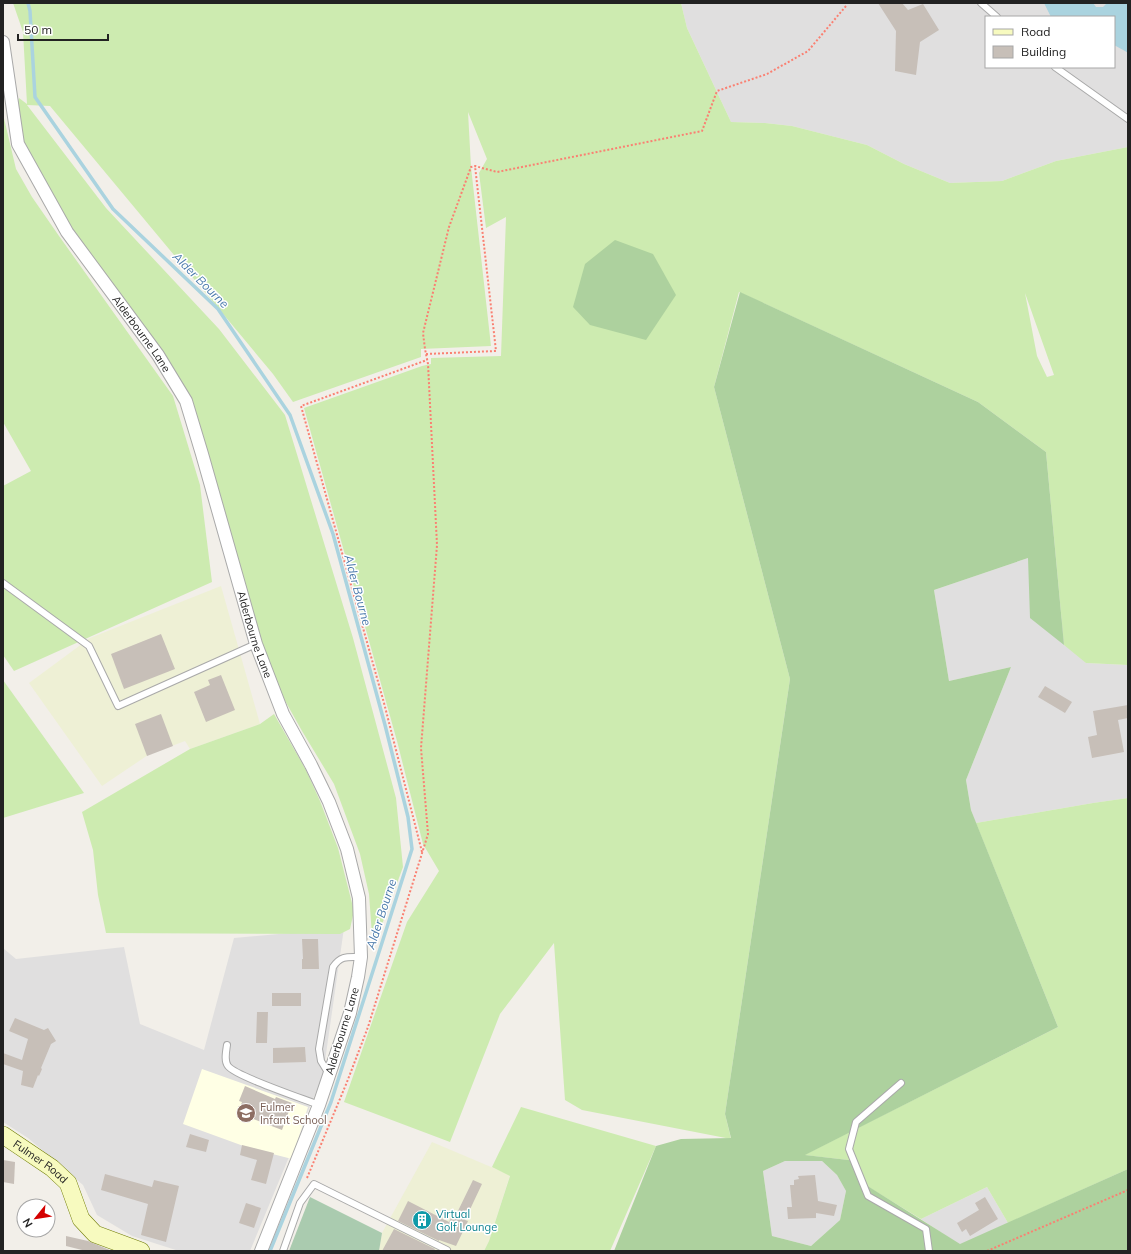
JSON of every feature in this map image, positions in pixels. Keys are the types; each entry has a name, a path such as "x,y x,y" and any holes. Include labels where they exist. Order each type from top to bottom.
{"street":[{"name":"Alderbourne Lane","path":"3,42 18,144 67,232 158,355 186,401 256,644 283,714 329,802 346,849 359,898 361,957 350,1013 319,1105 261,1251"},
{"name":"Fulmer Road","path":"3,1135 52,1168 68,1183 81,1219 95,1234 140,1251"}],"lane":[{"path":"981,3 996,16"},
{"path":"1056,68 1128,119"},
{"path":"3,583 89,646 118,706 256,644"},
{"path":"329,1075 321,1061 319,1049 333,967 338,960 346,957 361,957"},
{"path":"227,1045 226,1062 234,1071 250,1079 319,1105"},
{"path":"901,1083 856,1122 849,1149 868,1196 926,1228 929,1251"},
{"path":"283,1251 300,1204 314,1184 447,1250 446,1251"}],"path":[{"path":"306,1181 368,1027 428,834 421,748 437,545 427,360 423,333 449,228 471,167 475,166 497,172 702,131 716,91 767,74 808,51 846,6 846,3"},
{"path":"426,354 496,351 475,166"},
{"path":"422,854 384,703 301,406 427,360"},
{"path":"987,1251 1128,1190"}],"shaded area":[{"path":"681,3 1128,3 1128,147 1056,161 1002,181 950,183 904,164 867,145 792,126 765,123 731,122 687,28"},
{"path":"1028,558 1086,663 1128,665 1128,798 976,823 971,810 966,780 1011,667 949,681 934,590"},
{"path":"221,586 260,724 190,749 185,741 148,755 102,786 29,683 90,638"},
{"path":"344,928 323,1075 250,1251 179,1251 132,1236 97,1215 83,1185 28,1138 3,1122 3,948 16,959 124,947 140,1024 204,1050 234,938"},
{"name":"Fulmer Infant School","path":"202,1069 308,1107 292,1159 249,1148 183,1124"},
{"path":"432,1142 510,1175 489,1241 484,1251 379,1251 382,1233"},
{"path":"785,1161 822,1161 837,1175 846,1191 840,1220 811,1246 772,1236 763,1171"},
{"path":"987,1187 1008,1223 960,1245 921,1219"},
{"path":"310,1197 382,1233 379,1251 289,1251"}],"green space":[{"path":"13,3 681,3 687,28 731,122 765,123 792,126 867,145 904,164 950,183 1002,181 1056,161 1128,147 1128,665 1086,663 1064,645 1046,452 978,402 739,292 714,387 790,679 725,1114 731,1139 582,1110 565,1100 554,943 500,1014 450,1142 344,1102 407,922 439,871 423,844 397,741 304,408 431,364 431,358 501,356 506,217 486,228 479,173 487,159 468,112 471,167 491,346 421,349 421,357 293,402 273,374 50,106 27,105 106,208 219,329 285,415 353,638 396,798 403,867 373,949 369,894 360,854 334,784 274,681 237,574 192,414 32,174 15,112 19,98 27,104 23,32","holes":["1025,293 1054,375 1047,377 1037,356"]},
{"path":"3,114 16,169 32,197 173,396 200,485 212,582 14,671 3,655 3,486 31,471 3,422"},
{"path":"615,240 653,254 676,295 646,340 590,325 573,307 585,264"},
{"path":"740,292 978,402 1046,452 1064,645 1030,618 1028,558 934,590 949,681 1011,667 966,780 971,810 1058,1027 805,1155 857,1161 866,1185 960,1244 1128,1169 1128,1251 614,1251 656,1146 681,1139 731,1138 725,1114 790,679 714,387","holes":["785,1161 822,1161 837,1175 846,1191 840,1220 811,1246 772,1236 763,1171"]},
{"path":"3,680 84,793 3,818"},
{"path":"274,714 306,770 338,848 354,911 350,929 340,934 106,933 98,895 93,850 82,812 190,749 260,724"},
{"path":"1128,798 1128,1169 1008,1223 987,1187 921,1219 865,1185 857,1161 804,1155 1058,1027 976,823"},
{"path":"521,1107 656,1146 610,1251 484,1251 489,1241 510,1176 492,1167"}],"water":[{"path":"1044,3 1093,3 1096,7 1103,7 1107,3 1128,3 1128,53 1115,46 1115,16 1050,16"}],"building":[{"path":"878,3 902,3 908,10 923,4 939,30 920,42 916,75 895,71 896,31"},
{"path":"161,634 175,669 124,689 111,654"},
{"path":"221,675 235,710 206,722 194,692 210,685 208,680"},
{"path":"1045,686 1072,702 1065,713 1038,697"},
{"path":"1128,705 1128,718 1118,720 1124,752 1092,758 1088,737 1097,735 1093,711"},
{"path":"161,714 173,746 147,756 135,724"},
{"path":"302,939 318,939 319,969 302,969"},
{"path":"272,993 301,993 301,1006 272,1006"},
{"path":"257,1012 268,1012 267,1043 256,1043"},
{"path":"15,1018 44,1030 48,1028 56,1041 51,1044 33,1088 21,1085 23,1071 3,1064 3,1053 22,1060 28,1039 9,1031"},
{"path":"305,1047 306,1062 273,1063 273,1048"},
{"path":"245,1086 275,1099 276,1097 292,1103 282,1130 238,1113 242,1102 239,1101"},
{"path":"190,1134 209,1140 206,1152 186,1147"},
{"path":"242,1145 274,1153 266,1184 251,1180 257,1160 240,1155"},
{"path":"3,1160 15,1162 14,1184 3,1182"},
{"path":"105,1174 152,1187 154,1180 179,1186 166,1242 141,1235 148,1204 101,1190"},
{"path":"815,1175 818,1201 837,1205 834,1216 816,1213 816,1218 788,1219 787,1207 792,1207 790,1185 794,1185 794,1180 799,1179 798,1176"},
{"path":"473,1180 482,1184 465,1220 468,1221 456,1246 439,1241 398,1221 408,1201 449,1222 453,1214 456,1215"},
{"path":"985,1197 998,1219 970,1236 966,1229 962,1232 957,1223 979,1210 975,1203"},
{"path":"246,1203 261,1208 254,1228 239,1223"},
{"path":"394,1229 435,1249 434,1251 382,1251"},
{"path":"66,1236 88,1241 112,1251 86,1251 66,1246"}],"waterway":[{"name":"Alder Bourne","path":"28,3 30,11 35,97 113,209 218,309 290,415 333,534 385,725 408,817 412,849 331,1102 270,1251"}],"place":[{"name":"Fulmer Infant School","path":"246,1113"},
{"name":"Virtual Golf Lounge","path":"422,1220"}]}
